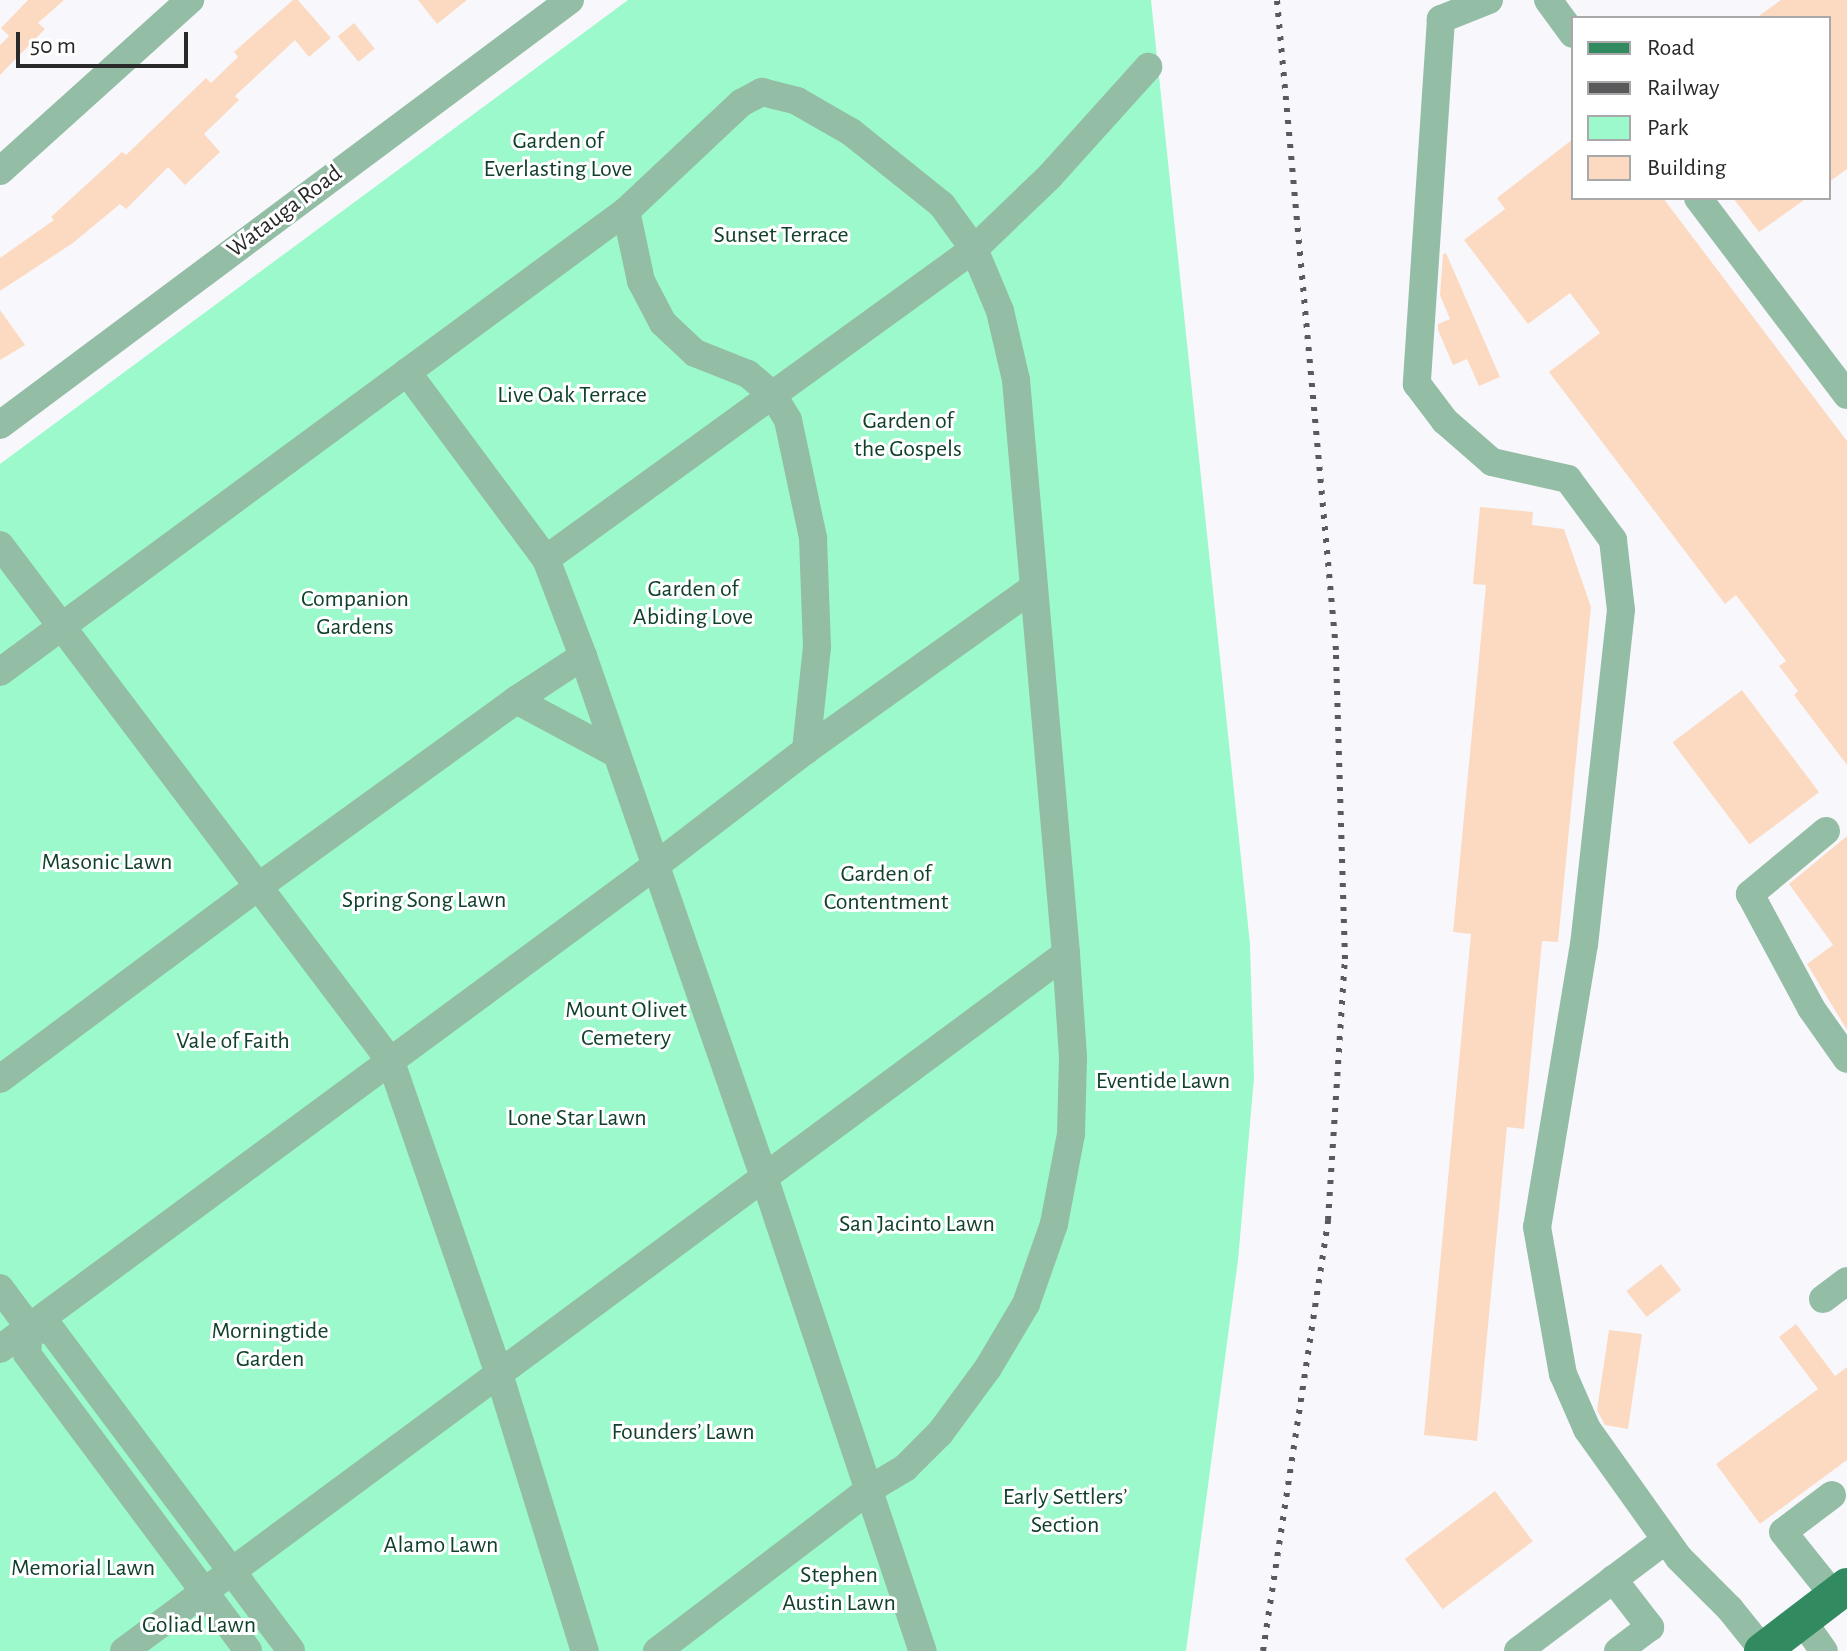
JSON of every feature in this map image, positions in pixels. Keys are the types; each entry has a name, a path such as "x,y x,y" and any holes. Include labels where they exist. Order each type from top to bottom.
{"main road":[{"path":"1762,1650 1841,1591"}],"street":[{"path":"0,171 190,0"},
{"name":"Watauga Road","path":"0,425 570,0"},
{"path":"1489,0 1441,19 1417,384 1445,421 1492,462 1568,479 1613,540 1621,610 1584,944 1537,1227 1563,1374 1587,1429 1666,1540 1762,1650"},
{"path":"1548,0 1571,31"},
{"path":"546,559 974,249 1032,194 1148,67"},
{"path":"0,672 626,211 741,103 762,92 797,101 851,132 942,205 974,249 1000,311 1016,380 1066,954 1073,1058 1071,1134 1054,1224 1026,1304 988,1368 940,1433 905,1468 870,1489 657,1651"},
{"path":"1700,200 1847,395"},
{"path":"626,211 641,281 663,323 695,353 748,374 773,395 788,420 813,538 817,647 806,750"},
{"path":"407,372 546,559 583,656 764,1177 923,1651"},
{"path":"0,545 63,624 391,1062 499,1374 585,1651"},
{"path":"0,1349 655,866 806,750 1033,588"},
{"path":"0,1079 258,887 516,700 583,656"},
{"path":"516,700 615,753"},
{"path":"1826,831 1750,894 1811,1008 1847,1059"},
{"path":"124,1651 1066,954"},
{"path":"1823,1299 1847,1281"},
{"path":"0,1288 29,1327 27,1354 248,1651"},
{"path":"29,1327 52,1331 291,1651"},
{"path":"1832,1495 1783,1532 1841,1591"},
{"path":"1518,1651 1666,1540"},
{"path":"1613,1579 1650,1627 1618,1651"},
{"path":"1802,1620 1824,1651"}],"green space":[{"name":"Mount Olivet Cemetery","path":"628,0 1151,0 1250,944 1254,1078 1238,1260 1186,1651 0,1651 0,464"}],"building":[{"path":"28,0 64,0 38,23 45,29 0,75 0,45 9,36 1,28"},
{"path":"293,0 298,0 331,38 309,57 295,40 235,96 239,100 204,134 220,152 185,185 168,167 126,209 120,204 73,243 0,291 0,258 54,220 51,217 122,152 126,155 206,78 211,83 238,57 234,52"},
{"path":"418,0 467,0 437,24"},
{"path":"1781,0 1847,0 1847,169 1831,181 1831,16 1759,16"},
{"path":"354,23 375,49 358,62 338,36"},
{"path":"1571,141 1571,200 1665,200 1847,441 1847,765 1794,695 1798,691 1779,666 1786,661 1736,595 1725,604 1549,372 1600,333 1570,293 1528,324 1464,240 1505,209 1497,198"},
{"path":"1735,200 1804,200 1759,232"},
{"path":"1446,253 1500,377 1479,386 1467,359 1453,365 1438,330 1438,324 1450,319 1440,295 1443,254"},
{"path":"0,310 25,345 0,360"},
{"path":"1480,507 1533,512 1532,525 1564,529 1591,607 1558,942 1542,941 1524,1129 1507,1127 1477,1441 1424,1435 1471,934 1453,932 1486,585 1473,584"},
{"path":"1742,690 1819,792 1750,845 1673,742"},
{"path":"1847,836 1847,1030 1807,964 1833,945 1789,884"},
{"path":"1661,1264 1681,1290 1647,1317 1626,1291"},
{"path":"1796,1324 1835,1376 1847,1367 1847,1460 1760,1524 1716,1464 1818,1389 1779,1337"},
{"path":"1609,1330 1642,1334 1628,1429 1605,1425 1597,1410"},
{"path":"1495,1491 1533,1541 1443,1609 1405,1559"}],"railway":[{"path":"1263,1651 1328,1220 1345,959 1336,650 1277,0"}],"park label":[{"name":"Garden of Everlasting Love","path":"558,156"},
{"name":"Sunset Terrace","path":"781,236"},
{"name":"Live Oak Terrace","path":"572,396"},
{"name":"Garden of the Gospels","path":"908,436"},
{"name":"Garden of Abiding Love","path":"693,604"},
{"name":"Companion Gardens","path":"355,614"},
{"name":"Masonic Lawn","path":"107,863"},
{"name":"Garden of Contentment","path":"886,889"},
{"name":"Spring Song Lawn","path":"424,901"},
{"name":"Vale of Faith","path":"233,1042"},
{"name":"Eventide Lawn","path":"1163,1082"},
{"name":"Lone Star Lawn","path":"577,1119"},
{"name":"San Jacinto Lawn","path":"917,1225"},
{"name":"Morningtide Garden","path":"270,1346"},
{"name":"Founders’ Lawn","path":"683,1433"},
{"name":"Early Settlers’ Section","path":"1065,1512"},
{"name":"Alamo Lawn","path":"441,1546"},
{"name":"Memorial Lawn","path":"83,1569"},
{"name":"Stephen Austin Lawn","path":"839,1590"},
{"name":"Goliad Lawn","path":"199,1626"}]}
